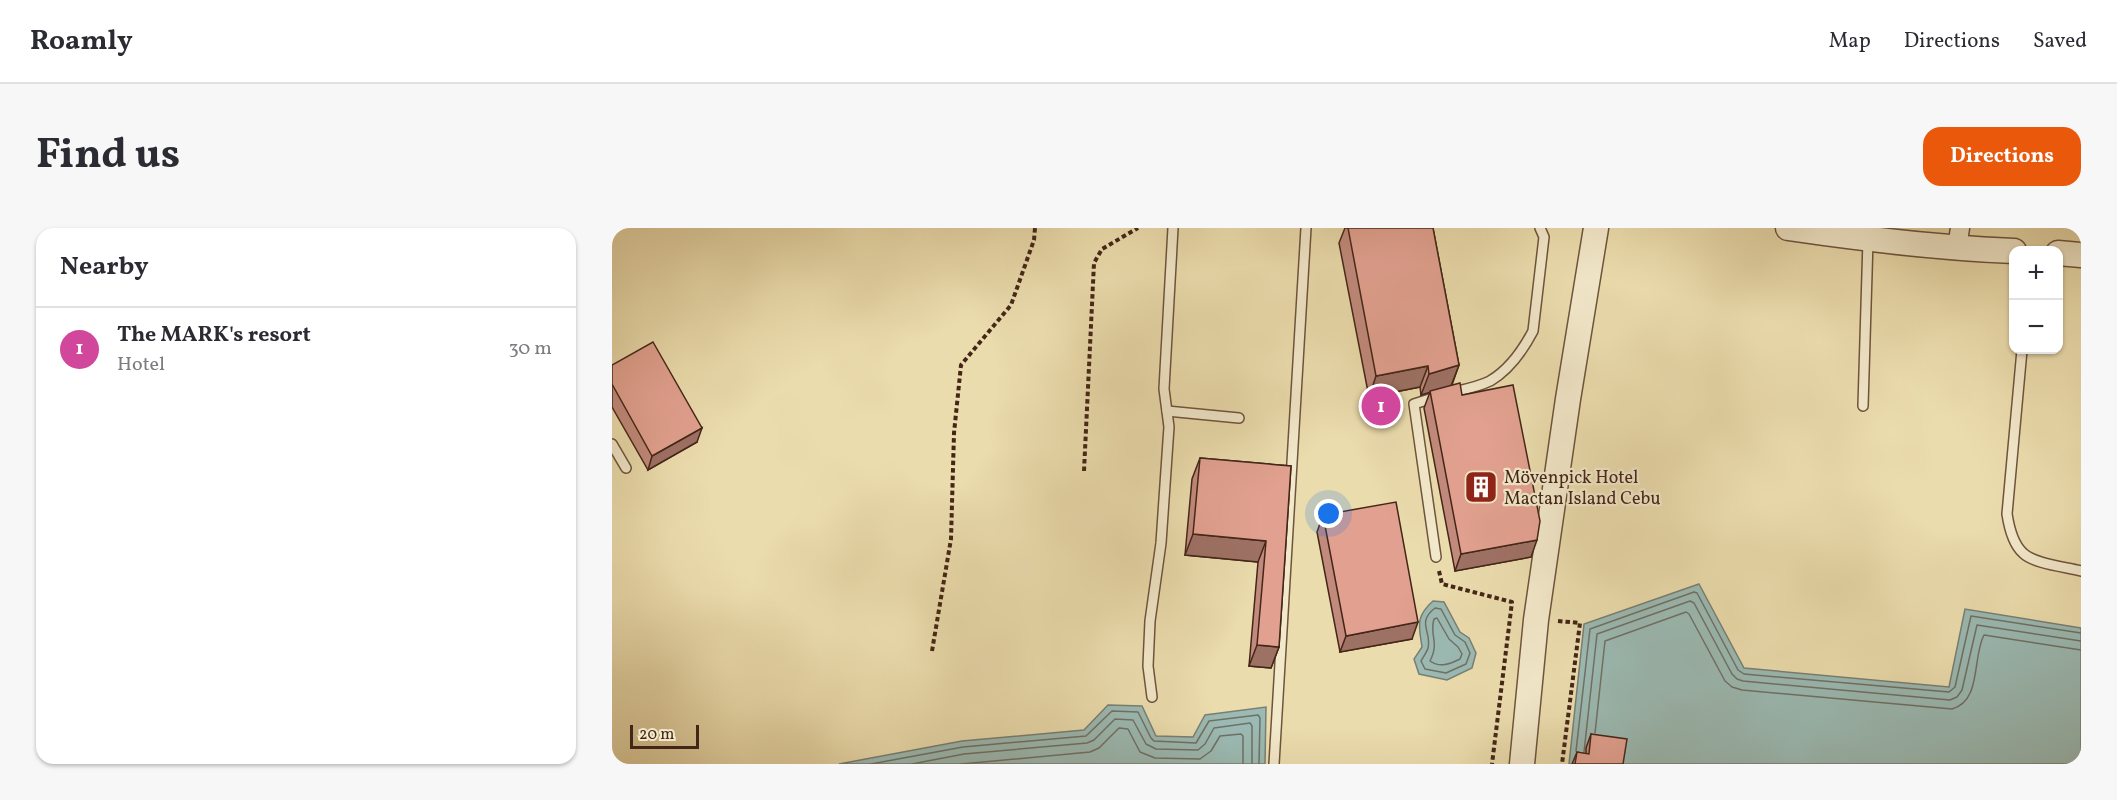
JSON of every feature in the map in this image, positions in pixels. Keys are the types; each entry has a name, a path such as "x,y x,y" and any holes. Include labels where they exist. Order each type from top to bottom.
{"street":[{"path":"1522,764 1536,620 1568,399 1596,228"},
{"path":"1788,228 1958,238 2009,250"},
{"path":"2063,254 2081,255"}],"lane":[{"path":"1152,697 1148,666 1150,621 1161,543 1168,434 1164,389 1173,228"},
{"path":"1274,764 1305,228"},
{"path":"1436,557 1414,404 1489,382 1503,372 1526,345 1533,331 1542,261 1544,237 1540,228"},
{"path":"1863,406 1868,234"},
{"path":"2022,354 2007,514 2010,531 2022,553 2035,560 2081,571"},
{"path":"1167,411 1239,418"},
{"path":"612,444 626,468"}],"path":[{"path":"932,651 951,539 954,433 961,365 1011,305 1034,240 1035,228"},
{"path":"1083,471 1094,263 1102,249 1138,228"},
{"path":"1436,557 1442,584 1512,602 1492,764"},
{"path":"1536,620 1580,623 1562,764"}],"water":[{"path":"1699,584 1744,668 1949,687 1965,609 2081,628 2081,764 1569,764 1584,624"},
{"path":"1433,601 1444,602 1460,632 1469,638 1476,653 1472,668 1447,680 1419,674 1414,659 1422,647 1419,627 1421,617"},
{"path":"1108,705 1142,706 1156,736 1193,737 1205,715 1266,707 1265,764 839,764 962,741 1084,730"}],"building":[{"path":"1348,228 1433,228 1459,365 1429,374 1428,366 1376,376"},
{"path":"653,342 702,428 652,456 612,384 612,365"},
{"name":"Mövenpick Hotel Mactan Island Cebu","path":"1460,383 1462,395 1513,385 1540,521 1537,540 1461,554 1430,391"},
{"path":"1200,458 1291,466 1279,647 1257,645 1266,541 1193,534"},
{"path":"1396,502 1418,622 1346,636 1323,515"},
{"path":"1591,734 1627,739 1623,764 1575,764 1577,752 1589,754"}],"place":[{"name":"The MARK's resort","path":"1381,406"},
{"name":"Mövenpick Hotel Mactan Island Cebu","path":"1481,487"}]}
